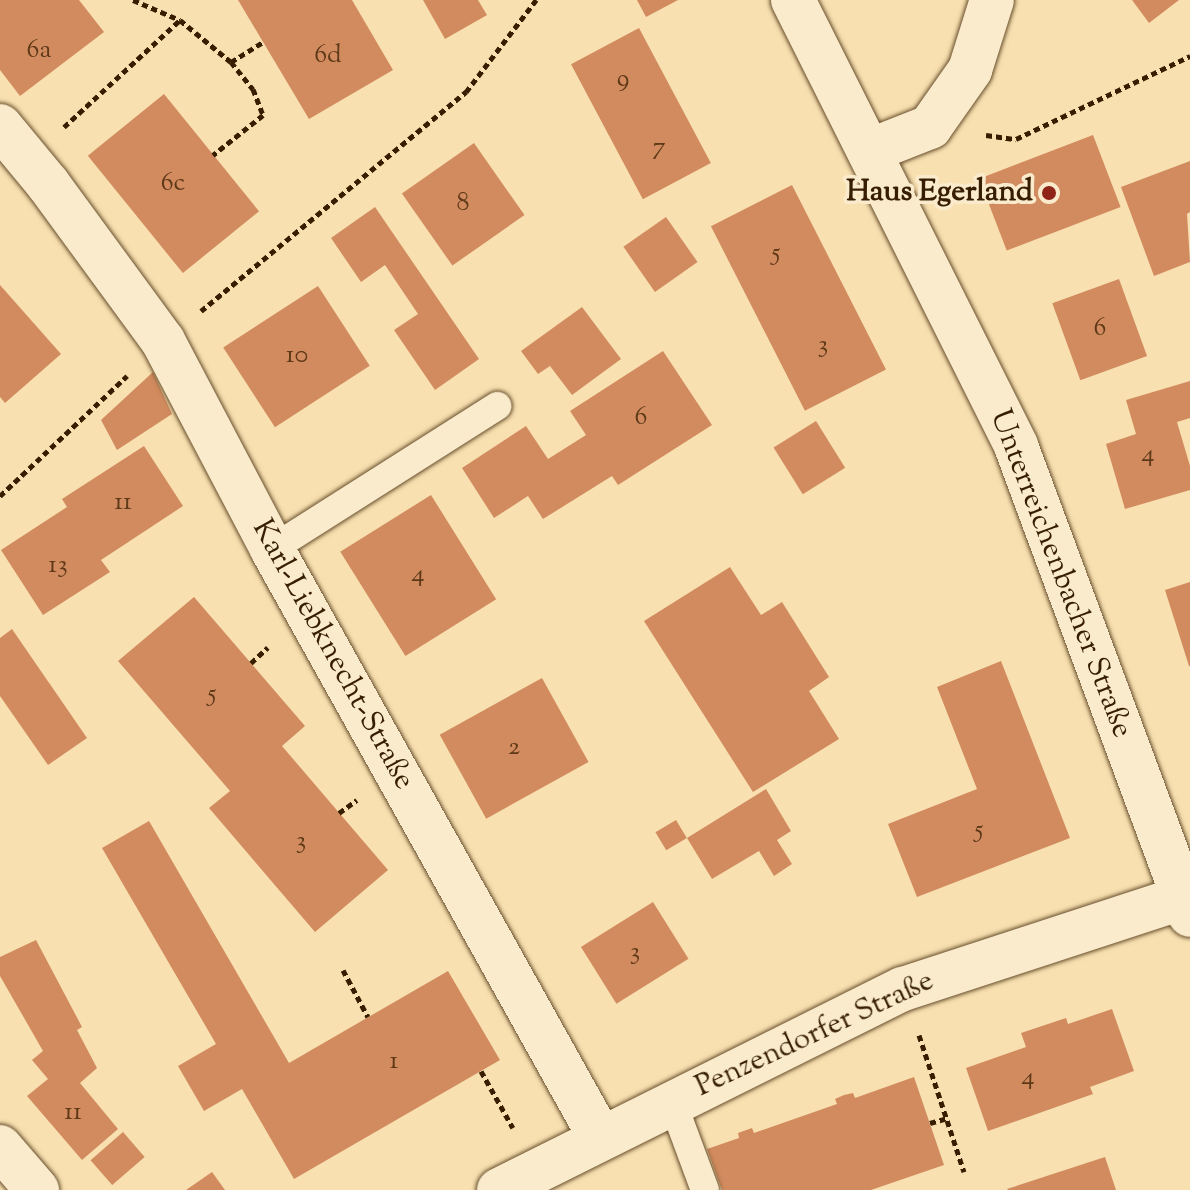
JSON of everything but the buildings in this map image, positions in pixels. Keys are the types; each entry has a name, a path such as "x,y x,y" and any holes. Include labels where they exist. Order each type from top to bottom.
{"street":[{"name":"Unterreichenbacher Straße","path":"793,0 1016,446 1188,902"},
{"path":"869,151 930,127 970,70 992,0"},
{"name":"Karl-Liebknecht-Straße","path":"0,126 38,172 163,341 272,549 600,1137"},
{"name":"Penzendorfer Straße","path":"518,1180 903,989 1188,902"},
{"path":"0,1147 37,1190"}],"lane":[{"path":"272,549 497,406"},
{"path":"672,1101 705,1190"}],"path":[{"path":"133,0 180,20 231,62 253,89 263,115 213,155"},
{"path":"193,317 466,92 536,0"},
{"path":"38,172 180,20"},
{"path":"231,62 263,42"},
{"path":"930,127 1016,139 1190,56"},
{"path":"0,496 135,369"},
{"path":"343,970 368,1017"},
{"path":"903,989 964,1172"},
{"path":"481,1071 518,1180"},
{"path":"930,1123 947,1118"}],"place":[{"name":"Haus Egerland","path":"1049,193"}]}
